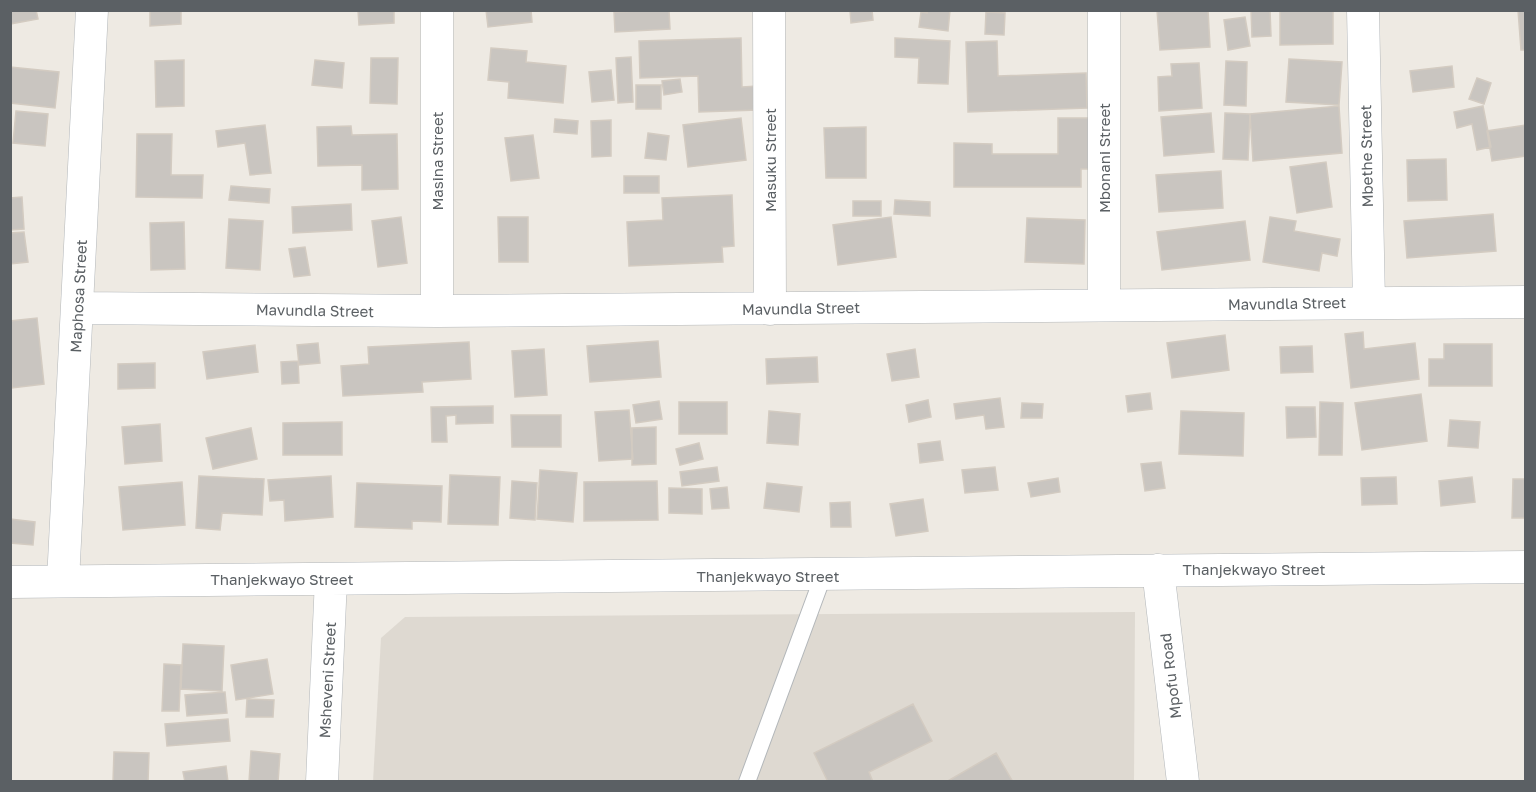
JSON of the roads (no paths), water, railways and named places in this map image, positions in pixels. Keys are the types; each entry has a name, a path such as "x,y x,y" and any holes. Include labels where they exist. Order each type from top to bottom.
{"street":[{"name":"Maphosa Street","path":"63,581 92,10"},
{"name":"Masina Street","path":"437,10 437,312"},
{"name":"Masuku Street","path":"769,10 770,309"},
{"name":"Mbonani Street","path":"1104,10 1104,305"},
{"name":"Mbethe Street","path":"1363,10 1369,302"},
{"name":"Mavundla Street","path":"77,308 437,312 1526,302"},
{"name":"Thanjekwayo Street","path":"10,582 822,576 1526,567"},
{"name":"Mpofu Road","path":"1158,570 1183,782"},
{"name":"Msheveni Street","path":"322,782 331,579"}],"lane":[{"path":"747,782 822,576"}]}
